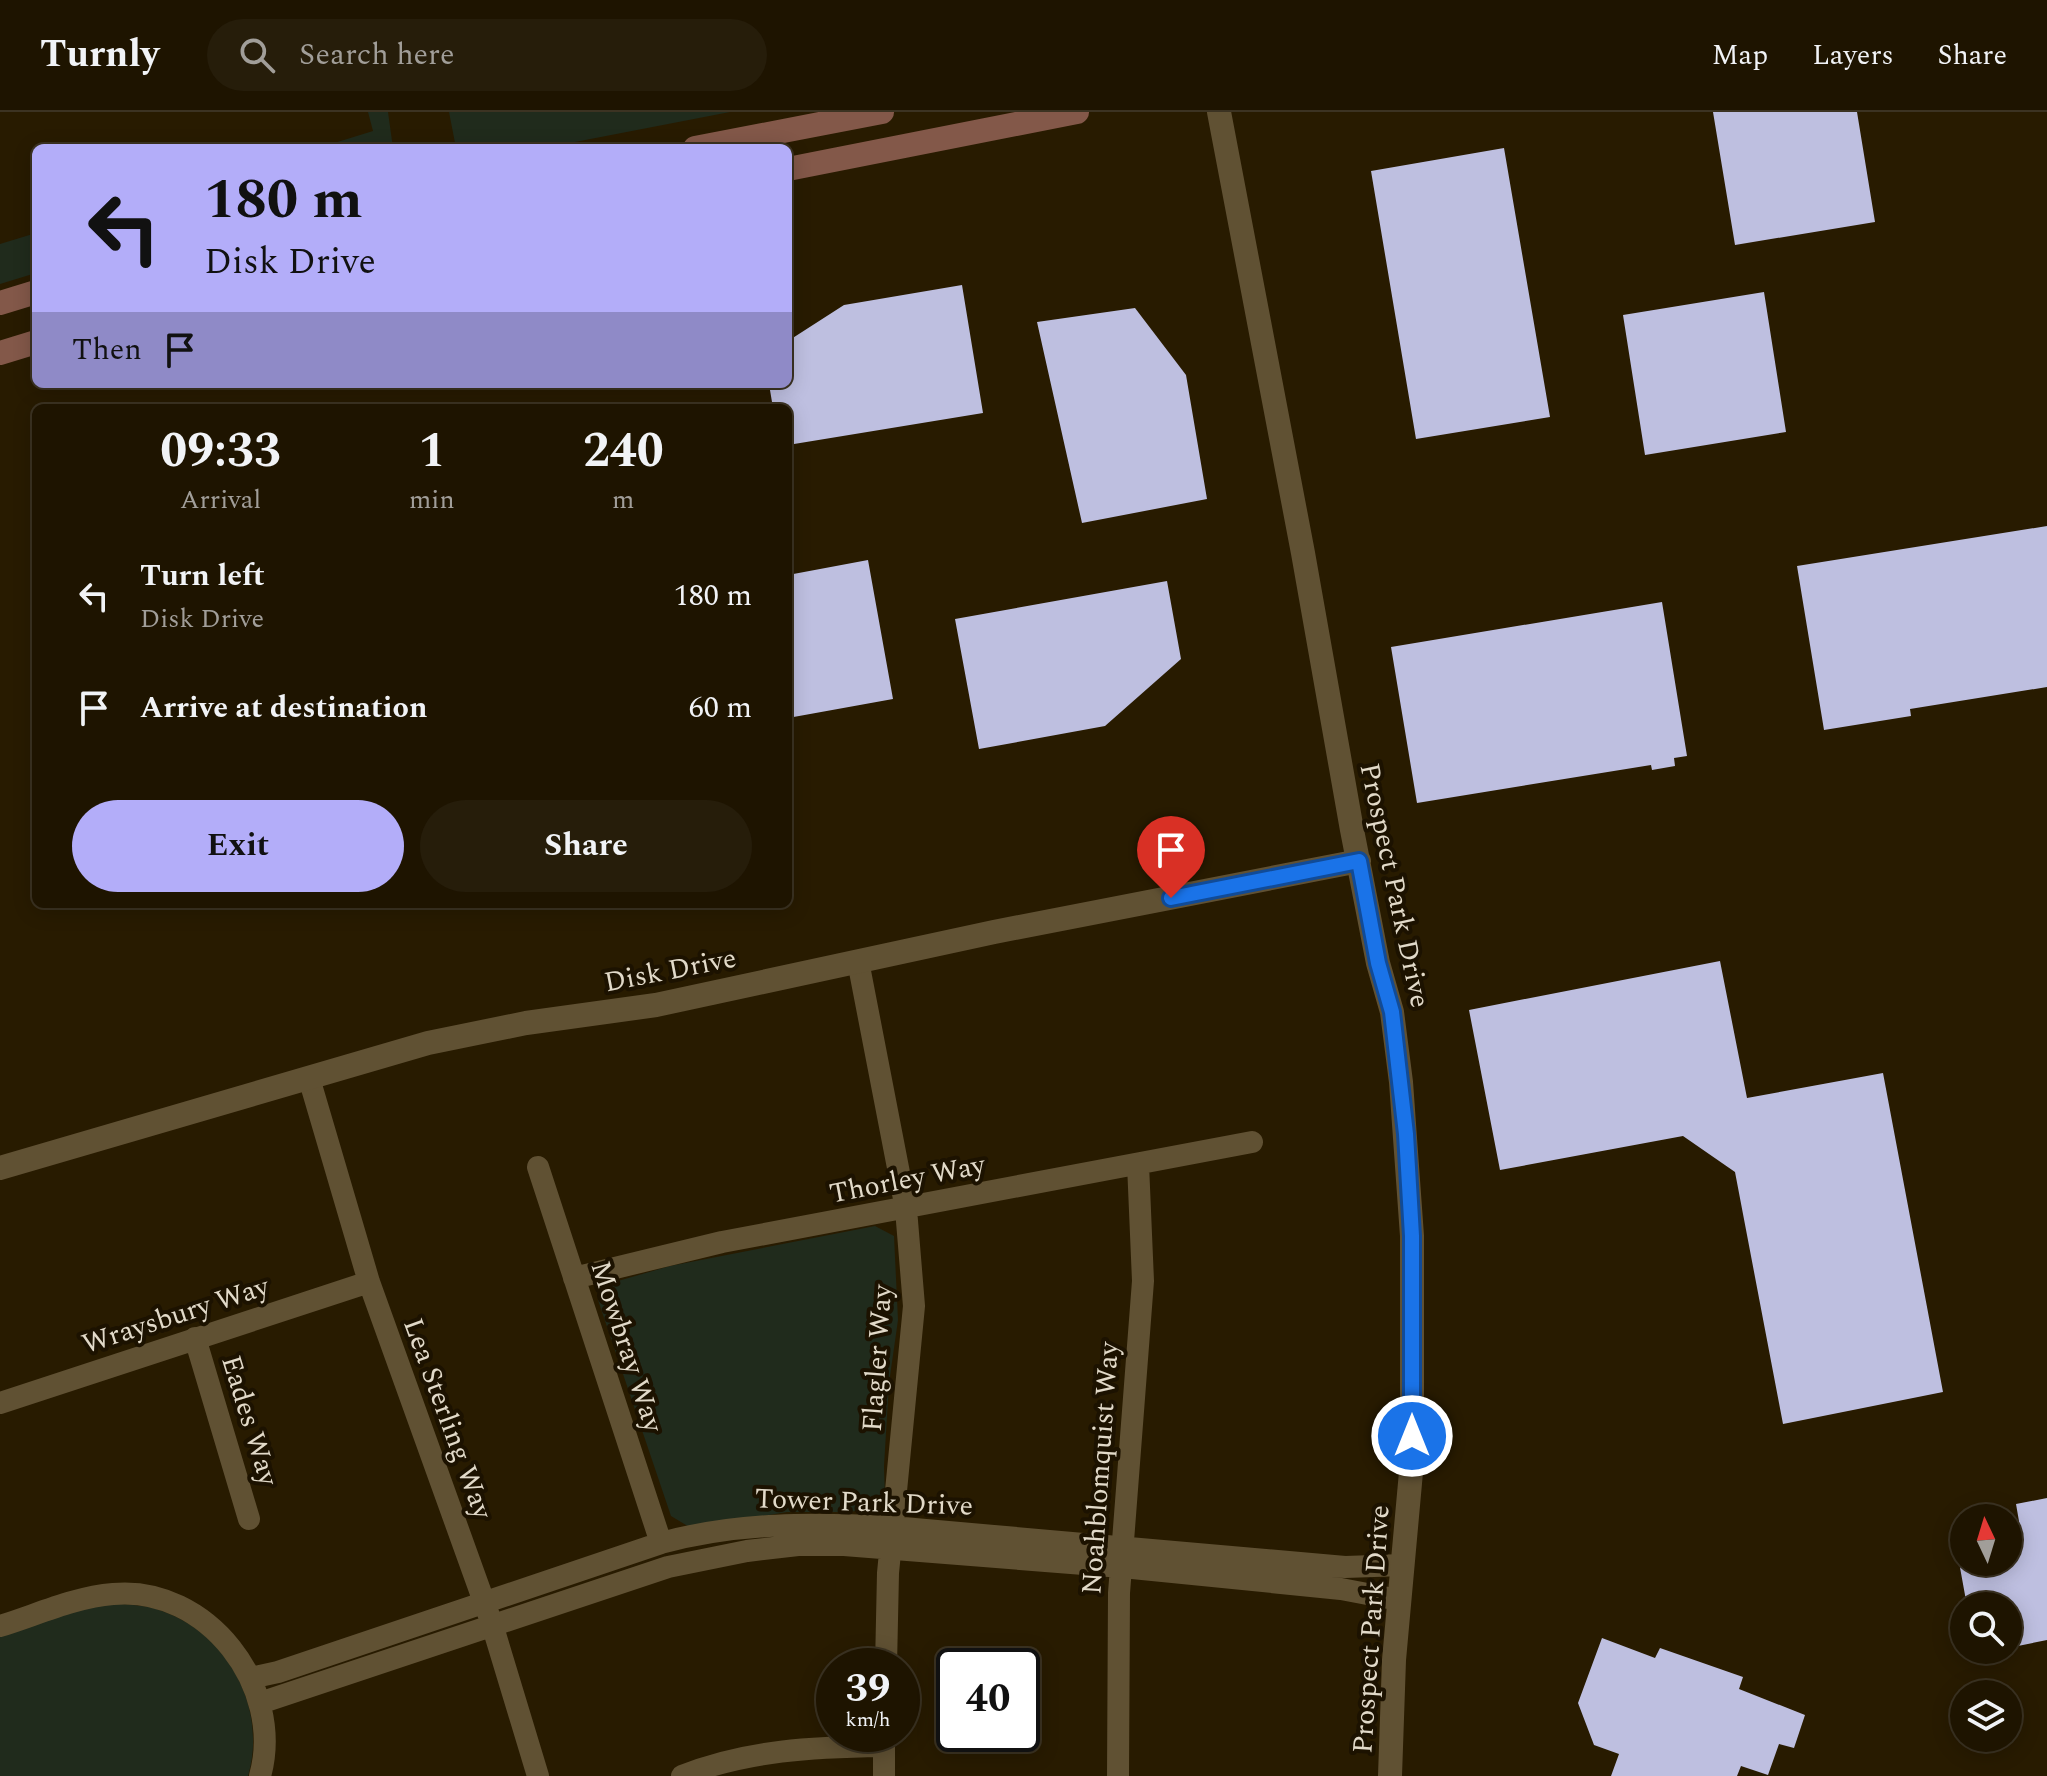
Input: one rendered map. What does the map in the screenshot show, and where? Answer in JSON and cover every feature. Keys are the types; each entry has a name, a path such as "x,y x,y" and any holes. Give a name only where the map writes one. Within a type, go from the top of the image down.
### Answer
{"main road":[{"path":"716,144 882,112"},
{"path":"792,168 1077,112"},
{"path":"0,303 32,293"},
{"path":"0,353 32,343"}],"street":[{"name":"Prospect Park Drive","path":"1219,112 1378,963 1392,1012 1408,1163 1412,1236 1412,1461 1394,1660 1390,1776"},
{"name":"Disk Drive","path":"0,1168 428,1043 526,1023 656,1005 994,932 1359,861"},
{"name":"Flagler Way","path":"858,961 906,1209 914,1306 891,1538 887,1648"},
{"name":"Lea Sterling Way","path":"309,1078 369,1282 488,1614 538,1776"},
{"name":"Thorley Way","path":"574,1278 722,1242 1252,1142"},
{"name":"Noahblomquist Way","path":"1118,1776 1119,1593 1143,1281 1138,1164"},
{"name":"Mowbray Way","path":"538,1167 661,1543"},
{"name":"Wraysbury Way","path":"0,1403 369,1282"},
{"name":"Eades Way","path":"195,1338 249,1519"},
{"name":"Tower Park Drive","path":"260,1703 661,1543 725,1529 763,1525 1123,1557 1345,1567 1403,1565"},
{"name":"Tower Park Drive","path":"251,1678 703,1558 798,1545 891,1538"},
{"name":"Tower Park Drive","path":"1123,1557 1399,1600"},
{"path":"1,1621 114,1593 147,1596 181,1606 211,1626 232,1647 251,1678 260,1703 265,1737 260,1776"},
{"path":"682,1776 710,1771 747,1757 816,1748"},
{"path":"884,1752 884,1776"}],"green space":[{"path":"368,112 388,112 392,144 331,144 373,131"},
{"path":"449,112 730,112 565,144 455,144"},
{"path":"32,234 32,274 0,284 0,244"},
{"path":"875,1226 894,1236 898,1320 889,1383 885,1498 871,1509 787,1512 691,1528 671,1516 598,1300 611,1283 670,1266"},
{"path":"107,1603 162,1611 206,1637 223,1655 247,1700 253,1750 248,1776 0,1776 0,1636"}],"building":[{"path":"1713,112 1857,112 1875,222 1735,245"},
{"path":"1504,148 1550,417 1416,439 1371,171"},
{"path":"962,285 983,413 792,444 792,404 772,404 770,388 792,388 792,338 844,305"},
{"path":"1764,292 1786,432 1645,455 1623,315"},
{"path":"1135,308 1186,375 1207,499 1082,523 1037,322"},
{"path":"2047,526 2047,687 1910,709 1911,716 1824,730 1797,566"},
{"path":"868,560 893,699 792,717 792,574"},
{"path":"1167,581 1181,659 1105,726 979,749 955,619"},
{"path":"1662,602 1687,756 1674,758 1675,766 1652,770 1651,765 1417,803 1391,647"},
{"path":"1720,961 1747,1098 1883,1073 1943,1392 1783,1424 1735,1172 1683,1136 1500,1170 1469,1010"},
{"path":"2047,1498 2047,1640 2022,1645 2022,1592 1964,1592 1962,1576 2022,1576 2022,1504 2016,1504"},
{"path":"1602,1638 1655,1658 1660,1648 1743,1677 1739,1689 1805,1715 1794,1748 1779,1744 1768,1775 1741,1766 1737,1776 1611,1776 1619,1754 1594,1745 1578,1703"}],"route":[{"path":"1171,898 1359,861 1378,963 1392,1012 1406,1134 1412,1236 1412,1436"}]}
